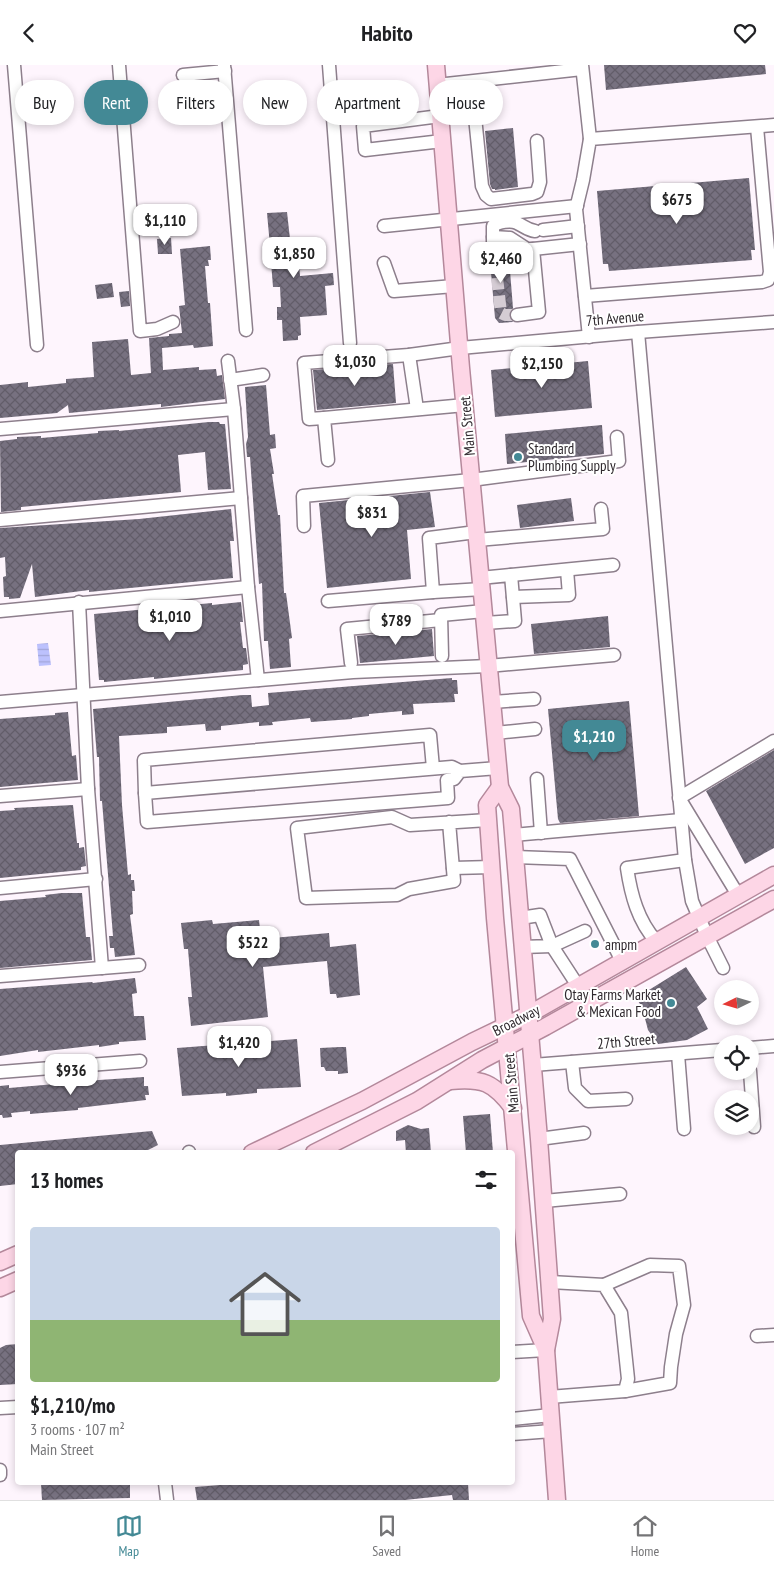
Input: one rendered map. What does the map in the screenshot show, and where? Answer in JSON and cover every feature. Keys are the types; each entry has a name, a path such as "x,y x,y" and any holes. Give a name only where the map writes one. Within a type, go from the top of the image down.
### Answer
{"main road":[{"name":"Main Street","path":"436,65 438,80"},
{"name":"Main Street","path":"441,125 494,733 500,787 511,809 533,1065 550,1282 552,1319 546,1350 558,1500"},
{"name":"Main Street","path":"500,787 487,805 488,820 531,1316 546,1350"},
{"name":"Broadway","path":"258,1150 362,1101 528,1015 774,875"},
{"name":"Broadway","path":"322,1150 417,1101 508,1046 774,899"},
{"path":"448,1081 470,1079 487,1084 503,1095 513,1108"},
{"path":"0,1262 15,1255"},
{"path":"0,1288 15,1281"}],"street":[{"path":"14,65 38,345"},
{"path":"119,65 140,331 157,329 173,322"},
{"path":"329,65 350,343"},
{"path":"478,80 582,67 590,139 577,206 588,337"},
{"path":"183,75 225,68 246,330"},
{"path":"429,117 363,126 365,150 442,141"},
{"path":"476,125 482,187 490,199 537,192 540,182 537,141"},
{"path":"590,139 774,125"},
{"path":"585,296 762,282 768,279 770,272 757,127"},
{"path":"384,226 577,206"},
{"path":"578,226 528,230 515,222 496,223 493,226 493,240 510,238 527,249 580,244"},
{"path":"517,315 539,312 532,249"},
{"path":"384,263 394,291 454,286"},
{"name":"7th Avenue","path":"324,418 309,419 304,363 409,355 460,348 638,332 774,322"},
{"path":"638,332 685,860 692,901 723,968"},
{"path":"409,355 416,409"},
{"path":"228,361 258,680"},
{"path":"230,380 263,375"},
{"path":"328,460 324,418 465,405"},
{"path":"0,429 234,409"},
{"path":"304,526 303,497 472,480 619,461 617,437"},
{"path":"0,521 241,498"},
{"path":"433,592 429,539 603,529 600,509"},
{"path":"328,601 433,592 511,575 613,565"},
{"path":"513,597 568,595 566,570"},
{"path":"442,656 441,615 516,621 511,575"},
{"path":"0,611 248,587"},
{"path":"79,602 88,789 102,968"},
{"path":"351,663 347,629 441,620"},
{"path":"0,702 353,672 488,666 614,655"},
{"path":"492,702 534,699"},
{"path":"494,733 535,729"},
{"path":"429,765 430,735 144,760 147,822 448,798 447,780 454,779 460,771"},
{"path":"680,798 774,741"},
{"path":"145,793 429,765 452,767 460,771 498,768"},
{"path":"537,779 541,833"},
{"path":"0,796 88,789"},
{"path":"680,798 738,895"},
{"path":"449,822 454,881 409,889 397,895 306,899 297,828 392,817 410,825 449,822 488,820"},
{"path":"513,835 681,820"},
{"path":"515,857 570,859 622,961"},
{"path":"656,941 647,930 632,895 627,868 685,860"},
{"path":"453,868 492,867"},
{"path":"0,887 96,879"},
{"path":"520,919 540,915 552,946 578,986"},
{"path":"522,947 552,946 585,931"},
{"path":"0,976 139,965"},
{"path":"759,1047 774,1046"},
{"name":"27th Street","path":"533,1065 714,1051"},
{"path":"678,1054 684,1129"},
{"path":"0,1072 140,1061"},
{"path":"572,1062 575,1088 588,1101 626,1099"},
{"path":"539,1139 584,1133"},
{"path":"544,1201 620,1193"},
{"path":"549,1397 625,1391 670,1383 676,1334 684,1305 679,1266 650,1265 604,1285 550,1282"},
{"path":"604,1285 621,1313 628,1379 625,1391"},
{"path":"757,1336 774,1335"},
{"path":"515,1353 546,1350"},
{"path":"0,1408 15,1407"},
{"path":"515,1419 551,1423"},
{"path":"515,1433 551,1423"},
{"path":"0,1470 0,1475"},
{"path":"165,1485 167,1500"}],"water":[{"path":"48,643 51,665 39,666 37,644"}],"building":[{"path":"604,65 765,65 766,74 606,90"},
{"path":"513,128 518,187 495,190 492,189 490,184 485,131"},
{"path":"749,178 755,250 751,250 752,260 609,271 608,264 603,264 597,191"},
{"path":"287,212 290,239 303,238 304,251 298,251 300,276 333,273 334,285 325,286 327,315 300,317 301,335 298,336 298,340 283,341 282,320 277,320 277,307 281,307 280,287 273,287 271,262 268,262 267,246 270,246 267,213"},
{"path":"171,238 172,254 158,254 157,239"},
{"path":"210,246 211,260 208,260 209,266 205,266 213,346 194,348 193,345 162,348 163,370 199,367 199,370 216,369 217,376 222,375 225,399 161,407 161,404 69,413 68,405 57,413 0,418 0,385 28,382 28,387 66,383 66,379 94,377 92,342 128,339 131,375 151,373 149,338 182,333 179,306 185,305 180,249"},
{"path":"500,246 508,246 513,308 509,316 513,322 499,323 495,318 489,249 497,249"},
{"path":"112,283 114,297 97,299 95,285"},
{"path":"129,291 130,306 121,307 119,292"},
{"path":"588,361 592,408 495,417 491,370"},
{"path":"393,364 396,403 317,410 313,370"},
{"path":"266,385 270,435 275,434 276,448 270,449 274,474 272,474 278,515 280,515 284,593 286,593 292,638 289,639 291,667 270,669 268,641 264,641 262,583 259,584 250,457 247,457 246,444 248,437 245,387"},
{"path":"209,422 225,424 231,489 208,490 205,452 178,455 181,492 21,507 21,510 1,512 0,441 17,439 17,437 41,436 41,438 98,433 98,431 119,431"},
{"path":"602,425 604,454 507,464 505,434"},
{"path":"430,492 435,527 407,530 411,579 327,588 319,503"},
{"path":"571,498 574,521 520,528 517,505"},
{"path":"231,509 234,541 230,541 233,578 89,592 89,590 35,597 32,564 20,598 9,599 9,597 4,597 5,557 0,558 0,528 139,519"},
{"path":"241,602 243,622 240,622 243,648 246,648 248,664 243,665 243,670 154,679 154,677 104,682 104,680 99,680 94,614"},
{"path":"608,616 610,647 534,654 531,624"},
{"path":"432,629 434,656 360,663 357,636"},
{"path":"452,678 452,680 457,680 458,694 454,694 455,702 413,704 414,714 402,715 402,711 369,714 369,716 352,719 311,722 310,718 272,722 273,725 259,726 259,722 221,726 221,730 206,731 205,724 167,727 167,733 119,736 128,875 131,874 131,880 134,880 135,891 132,891 133,914 130,915 135,955 115,957 114,948 110,948 109,936 113,936 102,801 100,801 99,757 97,757 93,709 243,695 251,695 252,707 269,705 268,693"},
{"path":"629,701 639,816 560,823 558,819 548,709"},
{"path":"68,712 72,756 76,755 78,780 0,787 0,719 55,715 55,713"},
{"path":"774,750 774,848 745,864 706,791"},
{"path":"73,805 77,843 79,843 79,848 84,847 86,866 81,867 81,870 0,878 0,811 15,810 14,808"},
{"path":"82,893 86,937 90,937 92,960 0,968 0,901 46,897 45,895"},
{"path":"212,920 213,924 259,920 261,939 329,933 330,947 356,944 360,995 337,998 336,994 330,994 327,961 263,967 268,1017 191,1026 188,997 192,997 188,949 184,949 181,923"},
{"name":"Otay Farms Market & Mexican Food","path":"686,967 707,999 697,1007 708,1029 687,1040 658,1044 648,1030 642,1007 636,998"},
{"path":"135,978 137,993 132,994 134,1016 144,1016 146,1040 119,1042 119,1044 99,1047 99,1045 38,1052 38,1050 0,1056 0,989 93,983"},
{"path":"297,1039 301,1087 257,1089 257,1093 226,1096 226,1093 182,1096 177,1048"},
{"path":"346,1047 348,1073 338,1074 338,1071 326,1071 324,1067 321,1067 320,1048"},
{"path":"144,1077 144,1086 148,1086 149,1095 145,1095 146,1100 78,1108 78,1110 30,1114 30,1111 11,1113 12,1117 3,1118 0,1115 0,1086 9,1085 9,1088"},
{"path":"490,1114 493,1150 466,1150 463,1116"},
{"path":"408,1125 421,1129 429,1128 431,1150 406,1150 405,1140 396,1141 396,1131"},
{"path":"152,1131 158,1145 148,1150 15,1150 15,1184 0,1186 0,1145"},
{"path":"15,1344 15,1384 0,1385 0,1348"},
{"path":"41,1485 130,1485 130,1498 42,1500"},
{"path":"220,1485 468,1485 469,1500 453,1500 452,1495 405,1500 197,1500 195,1487"}],"tunnel":[{"path":"493,242 501,313 517,315"}],"place":[{"name":"Standard Plumbing Supply","path":"518,457"},
{"name":"ampm","path":"595,944"},
{"name":"Otay Farms Market & Mexican Food","path":"671,1003"}]}
